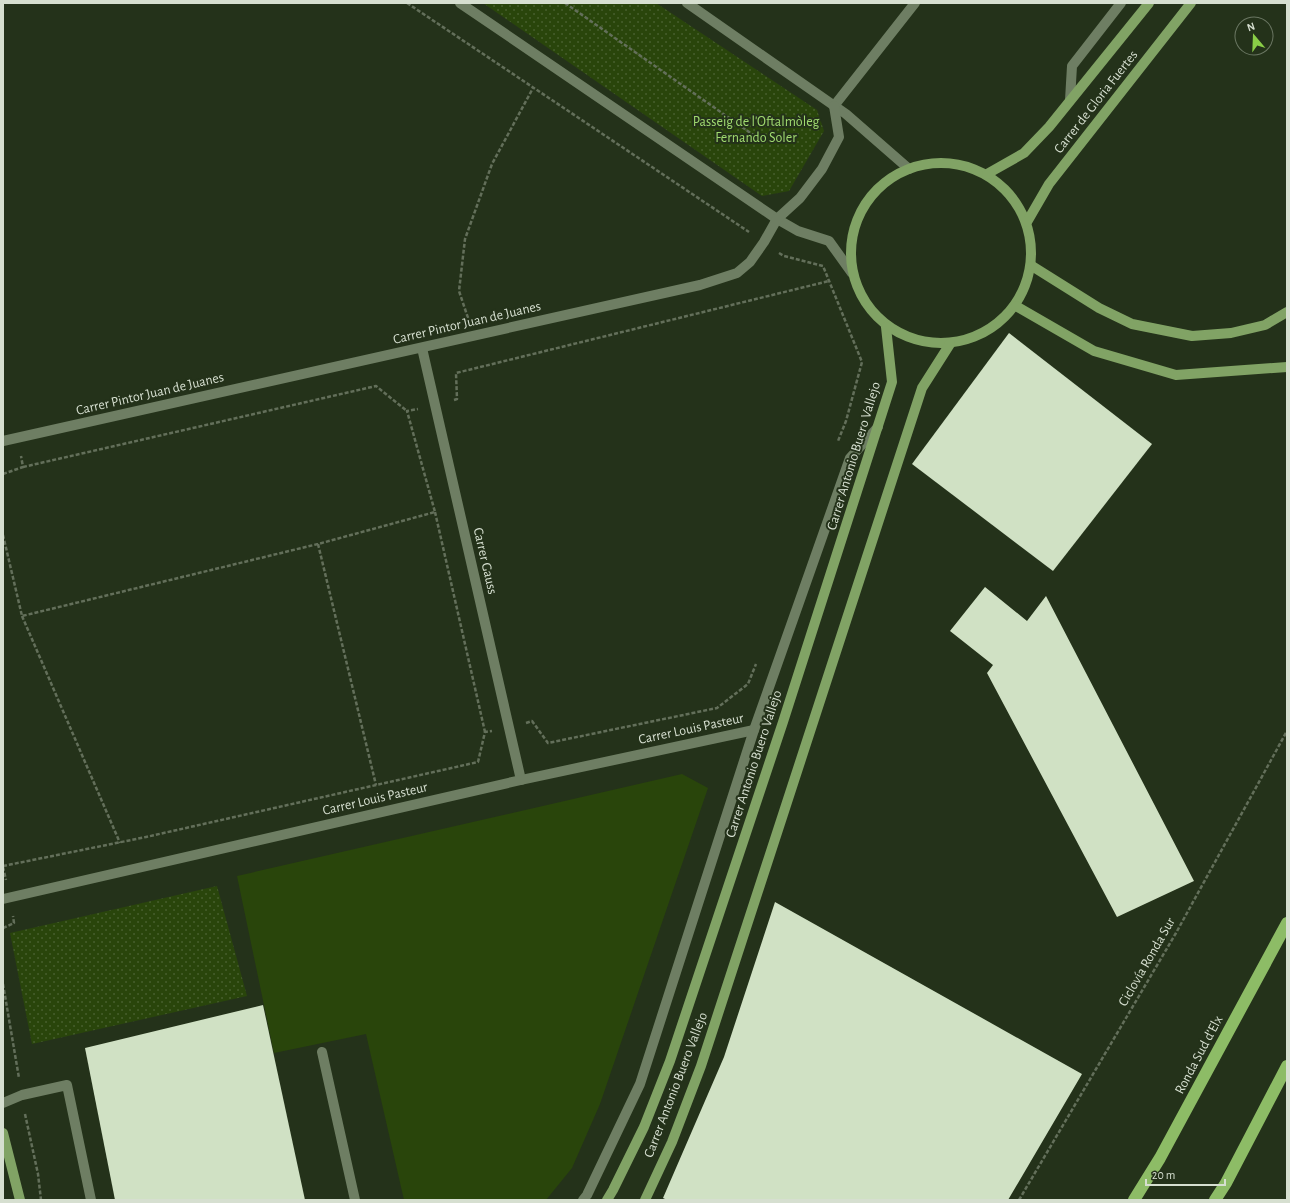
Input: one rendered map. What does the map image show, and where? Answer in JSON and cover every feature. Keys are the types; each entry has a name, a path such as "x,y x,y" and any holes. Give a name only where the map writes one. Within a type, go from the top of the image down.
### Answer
{"highway":[{"name":"Ronda Sud d'Elx","path":"1134,1200 1160,1158 1287,923"},
{"path":"1215,1200 1226,1183 1287,1066"}],"main road":[{"name":"Carrer de Gloria Fuertes","path":"987,174 1024,153 1049,127 1149,3"},
{"name":"Carrer de Gloria Fuertes","path":"1027,222 1049,184 1191,3"},
{"path":"935,163 962,165 987,174 1011,195 1027,222 1032,266 1016,306 987,333 950,344 917,341 886,327 864,303 852,273 851,241 861,210 881,185 909,168 935,163"},
{"path":"1032,266 1099,308 1132,324 1192,336 1230,333 1265,325 1287,312"},
{"path":"1016,306 1094,351 1176,375 1287,367"},
{"name":"Carrer Antonio Buero Vallejo","path":"607,1200 644,1127 670,1061 786,715 892,382 886,327"},
{"name":"Carrer Antonio Buero Vallejo","path":"645,1200 672,1142 700,1066 922,388 950,344"},
{"path":"3,1132 20,1200"}],"street":[{"path":"460,3 777,220 798,231 829,241 852,273"},
{"path":"687,3 846,114 909,168"},
{"path":"834,106 915,3"},
{"name":"Carrer de Gloria Fuertes","path":"1070,100 1072,66 1121,3"},
{"name":"Carrer Pintor Juan de Juanes","path":"3,441 700,285 736,273 750,262 777,220 800,198 822,169 839,137 834,106"},
{"name":"Carrer Gauss","path":"422,348 521,780"},
{"path":"583,1200 587,1195 640,1084 754,730 850,458 878,427"},
{"name":"Carrer Louis Pasteur","path":"3,899 521,780 754,730"},
{"path":"322,1052 355,1200"},
{"path":"3,1103 22,1095 67,1085 91,1200"}],"path":[{"path":"407,3 784,256 823,266 862,362 846,422 838,443"},
{"path":"565,3 762,141"},
{"path":"474,336 459,291 465,238 492,164 533,88"},
{"path":"407,411 436,406 457,399 456,373 829,281"},
{"path":"3,474 23,467 376,386 407,411 435,512 485,732 478,762 120,843 3,866"},
{"path":"17,438 23,467"},
{"path":"22,616 318,544 435,512"},
{"path":"3,535 22,616 120,843"},
{"path":"318,544 376,785"},
{"path":"485,732 532,721 548,743 717,708 748,684 756,663"},
{"name":"Ciclovía Ronda Sur","path":"1019,1200 1176,933 1287,731"}],"green space":[{"name":"Passeig de l'Oftalmòleg Fernando Soler","path":"483,3 656,3 817,110 824,131 789,191 762,196"},
{"path":"682,774 708,788 600,1104 572,1168 546,1200 404,1200 366,1034 274,1053 237,876"},
{"path":"217,886 247,996 32,1044 10,933"}],"building":[{"path":"1009,333 1152,444 1053,571 912,464"},
{"path":"985,587 1027,621 1046,596 1194,881 1117,917 987,673 993,665 950,631"},
{"path":"775,902 1082,1074 1008,1200 667,1200 663,1198 724,1057"},
{"path":"263,1005 305,1200 115,1200 85,1048"}]}
